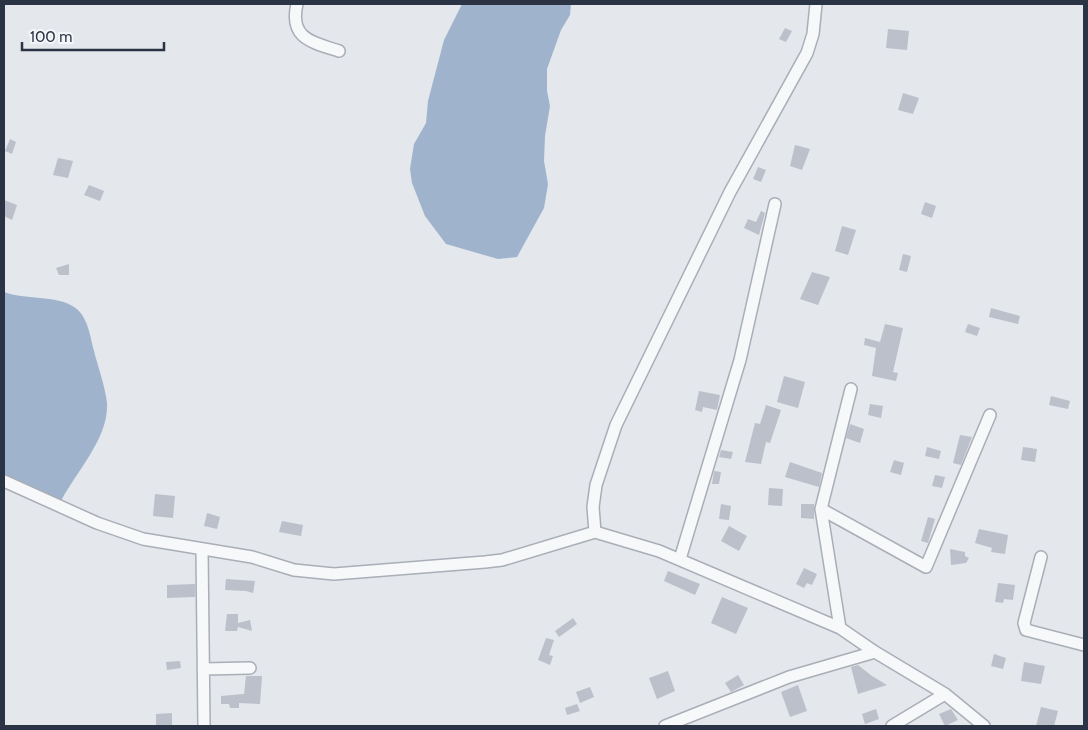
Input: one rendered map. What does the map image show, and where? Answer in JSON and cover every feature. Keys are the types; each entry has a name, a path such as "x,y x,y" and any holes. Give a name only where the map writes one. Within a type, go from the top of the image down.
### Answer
{"street":[{"path":"297,4 296,26 302,35 318,44 339,51"},
{"path":"595,532 594,507 596,485 616,425 730,192 807,52 813,34 816,4"},
{"path":"680,559 740,360 775,204"},
{"path":"840,628 821,509 851,389"},
{"path":"821,509 926,567 990,415"},
{"path":"4,481 64,509 143,539 252,557 294,570 334,574 485,562 595,532 680,559 840,628 875,652 945,694 984,726"},
{"path":"202,550 204,726"},
{"path":"1041,557 1024,623 1026,630 1084,645"},
{"path":"665,726 789,677 875,652"},
{"path":"204,669 250,668"},
{"path":"892,726 945,694"}],"water":[{"path":"462,4 571,4 570,15 561,30 547,69 547,91 550,106 545,136 544,161 548,184 544,208 517,257 498,259 446,244 425,216 412,183 410,169 414,144 426,123 428,101 444,40"},
{"path":"4,292 67,303 79,311 90,333 106,397 106,416 97,442 61,501 4,475"}],"building":[{"path":"785,28 792,31 786,42 779,39"},
{"path":"888,29 909,31 907,50 886,48"},
{"path":"903,93 919,98 913,114 898,110"},
{"path":"10,139 16,142 12,154 5,151"},
{"path":"795,145 810,149 802,170 790,166"},
{"path":"58,158 73,161 68,178 53,175"},
{"path":"758,167 766,170 761,182 753,179"},
{"path":"89,185 104,191 100,201 84,195"},
{"path":"4,200 17,205 12,220 4,216"},
{"path":"925,202 936,206 932,218 921,214"},
{"path":"761,211 765,213 759,235 744,228 748,219 756,222"},
{"path":"842,226 856,230 848,255 835,251"},
{"path":"903,254 911,256 907,272 899,270"},
{"path":"69,264 69,275 59,275 56,268"},
{"path":"812,272 830,277 818,305 800,299"},
{"path":"991,308 1020,316 1018,324 989,317"},
{"path":"885,324 903,328 893,372 898,373 896,381 872,376 876,348 864,345 865,338 880,342"},
{"path":"968,324 980,328 977,336 965,332"},
{"path":"784,376 805,382 798,408 777,402"},
{"path":"699,391 720,395 717,410 703,407 702,412 695,410"},
{"path":"1051,396 1070,401 1068,409 1049,405"},
{"path":"870,404 883,406 881,418 868,415"},
{"path":"766,405 781,410 770,443 766,442 761,464 745,462 755,423 760,424"},
{"path":"850,424 864,429 860,443 846,438"},
{"path":"960,435 972,437 961,465 953,463"},
{"path":"927,447 941,451 939,459 925,456"},
{"path":"1023,447 1037,449 1035,462 1021,460"},
{"path":"721,450 733,452 731,459 719,457"},
{"path":"894,460 904,463 901,475 890,472"},
{"path":"790,462 822,473 819,487 785,477"},
{"path":"714,471 721,472 719,484 712,484"},
{"path":"935,475 945,477 942,488 932,486"},
{"path":"769,488 783,489 782,506 768,505"},
{"path":"155,494 175,496 173,518 153,516"},
{"path":"721,504 731,506 729,520 719,519"},
{"path":"801,504 814,504 814,519 801,518"},
{"path":"207,513 220,517 217,529 204,526"},
{"path":"928,517 935,519 928,543 921,541"},
{"path":"282,521 303,525 301,536 279,532"},
{"path":"729,526 747,536 739,551 721,541"},
{"path":"979,529 1008,535 1005,554 991,552 992,548 975,543"},
{"path":"950,549 965,552 965,556 969,558 966,563 951,565"},
{"path":"804,568 817,574 812,585 807,583 804,588 796,584"},
{"path":"668,571 700,584 695,595 664,581"},
{"path":"226,579 255,581 253,593 225,590"},
{"path":"998,583 1015,585 1013,600 1004,599 1003,603 995,602"},
{"path":"195,584 195,597 167,598 167,585"},
{"path":"722,597 748,608 736,634 711,623"},
{"path":"227,614 238,614 238,623 250,620 252,631 238,627 237,631 225,631"},
{"path":"573,618 577,624 559,637 555,631"},
{"path":"546,638 554,640 549,655 553,656 550,665 538,660"},
{"path":"994,654 1006,658 1003,669 991,666"},
{"path":"180,661 181,668 167,670 166,662"},
{"path":"1024,662 1045,666 1041,684 1021,681"},
{"path":"858,665 887,685 858,694 851,667"},
{"path":"668,671 675,691 657,699 649,678"},
{"path":"738,675 744,685 731,692 725,683"},
{"path":"246,676 262,676 260,704 239,703 239,708 230,708 229,704 221,704 221,696 244,694"},
{"path":"798,685 807,711 790,717 781,692"},
{"path":"590,687 594,697 580,703 576,692"},
{"path":"577,704 580,711 567,715 565,708"},
{"path":"1041,707 1058,711 1054,726 1036,726"},
{"path":"876,709 879,719 865,724 862,714"},
{"path":"951,709 958,720 945,726 939,714"},
{"path":"172,713 172,726 156,726 156,714"}]}
